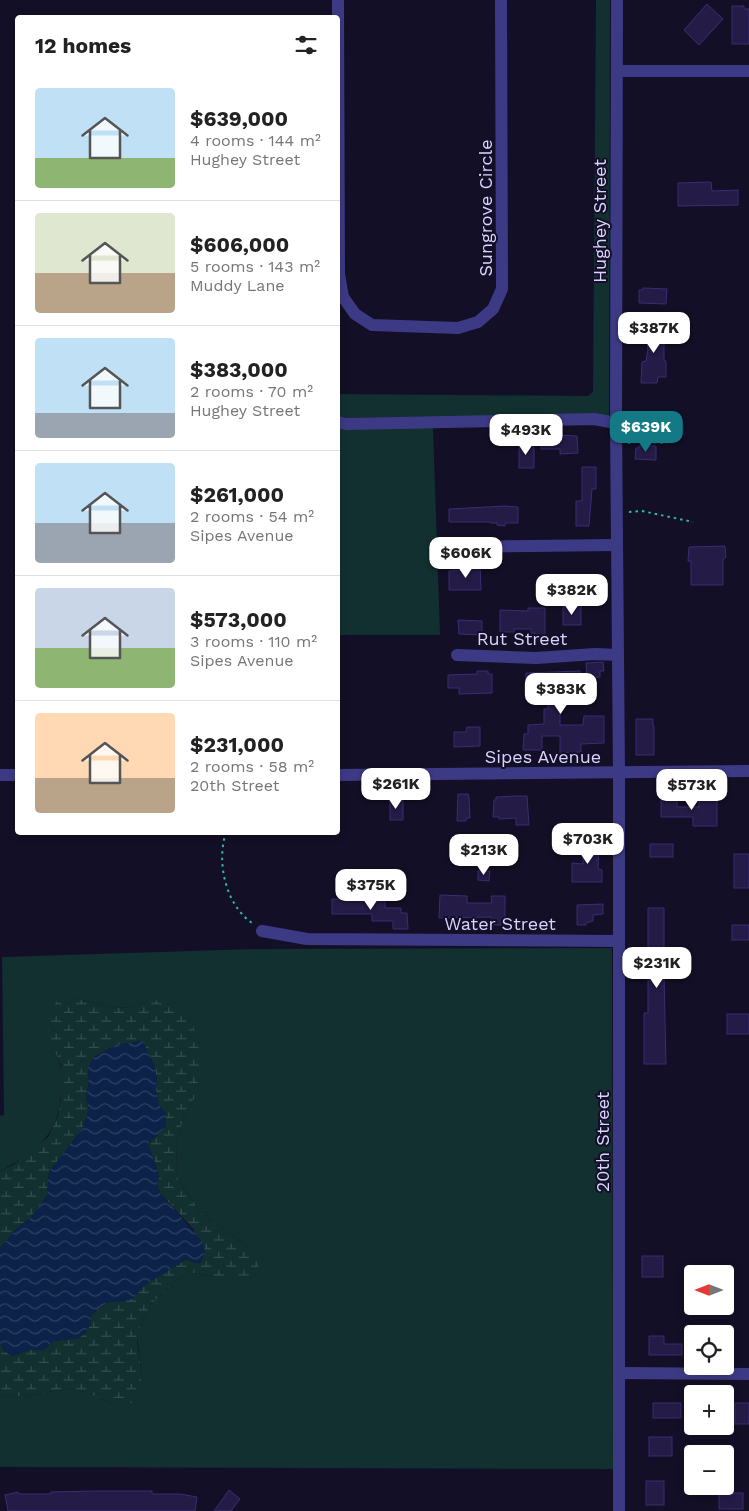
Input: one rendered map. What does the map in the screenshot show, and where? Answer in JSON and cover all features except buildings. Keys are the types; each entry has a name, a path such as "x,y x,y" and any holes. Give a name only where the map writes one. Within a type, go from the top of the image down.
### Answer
{"street":[{"name":"Sungrove Circle","path":"338,0 338,15"},
{"name":"Sungrove Circle","path":"340,280 343,297 355,314 372,325 458,328 478,322 493,309 502,289 502,0"},
{"name":"Hughey Street","path":"617,0 616,446 619,773"},
{"path":"617,71 749,71"},
{"path":"340,422 346,424 594,420 616,423"},
{"path":"457,547 617,545"},
{"name":"Rut Street","path":"457,655 536,658 595,654 618,655"},
{"name":"Sipes Avenue","path":"340,774 749,771"},
{"name":"20th Street","path":"619,773 619,1511"},
{"path":"0,775 15,775"},
{"name":"Water Street","path":"262,930 306,939 619,941"},
{"path":"620,1373 749,1374"}],"path":[{"path":"616,446 636,442 667,443"},
{"path":"617,513 642,511 693,522"},
{"path":"225,835 222,858 225,880 233,902 245,918 262,930"}],"green space":[{"path":"596,0 610,0 609,416 347,418 340,416 340,394 588,396 593,392"},
{"path":"340,428 433,428 440,635 340,635"},
{"path":"612,948 613,1469 0,1467 0,1394 26,1396 75,1390 91,1394 119,1407 142,1374 137,1337 140,1326 151,1304 178,1278 192,1273 216,1277 252,1250 200,1212 177,1177 176,1144 184,1116 194,1099 145,1002 129,1008 110,1007 72,997 49,1039 58,1057 61,1069 60,1103 57,1116 52,1128 36,1147 26,1156 0,1171 0,1116 4,1115 2,957 254,949"},
{"path":"72,997 110,1007 129,1008 145,1002 159,1000 176,1007 191,1017 202,1062 194,1099 184,1116 176,1144 177,1177 200,1212 252,1250 259,1262 258,1273 251,1277 227,1279 193,1273 178,1278 151,1304 140,1326 137,1342 142,1374 137,1396 132,1403 119,1407 91,1394 75,1390 26,1396 0,1394 0,1342 3,1350 12,1356 29,1350 44,1350 53,1341 79,1338 90,1325 91,1315 108,1302 134,1298 144,1285 187,1259 195,1263 194,1230 161,1194 157,1185 159,1178 148,1144 166,1126 156,1090 157,1079 154,1065 142,1041 116,1045 94,1057 88,1067 89,1081 86,1098 89,1110 82,1129 49,1172 47,1195 39,1207 0,1248 0,1171 13,1165 48,1137 58,1116 61,1099 61,1065 49,1039 47,1015 57,1001"}],"water":[{"path":"143,1041 154,1065 159,1105 166,1113 166,1126 148,1144 159,1178 157,1185 161,1194 202,1241 205,1250 204,1255 200,1263 187,1259 144,1285 134,1298 108,1302 91,1315 90,1325 79,1338 53,1341 44,1350 29,1350 12,1356 3,1350 0,1342 0,1248 39,1207 47,1195 49,1172 82,1129 89,1110 86,1098 89,1081 88,1067 94,1057 116,1045"}]}
